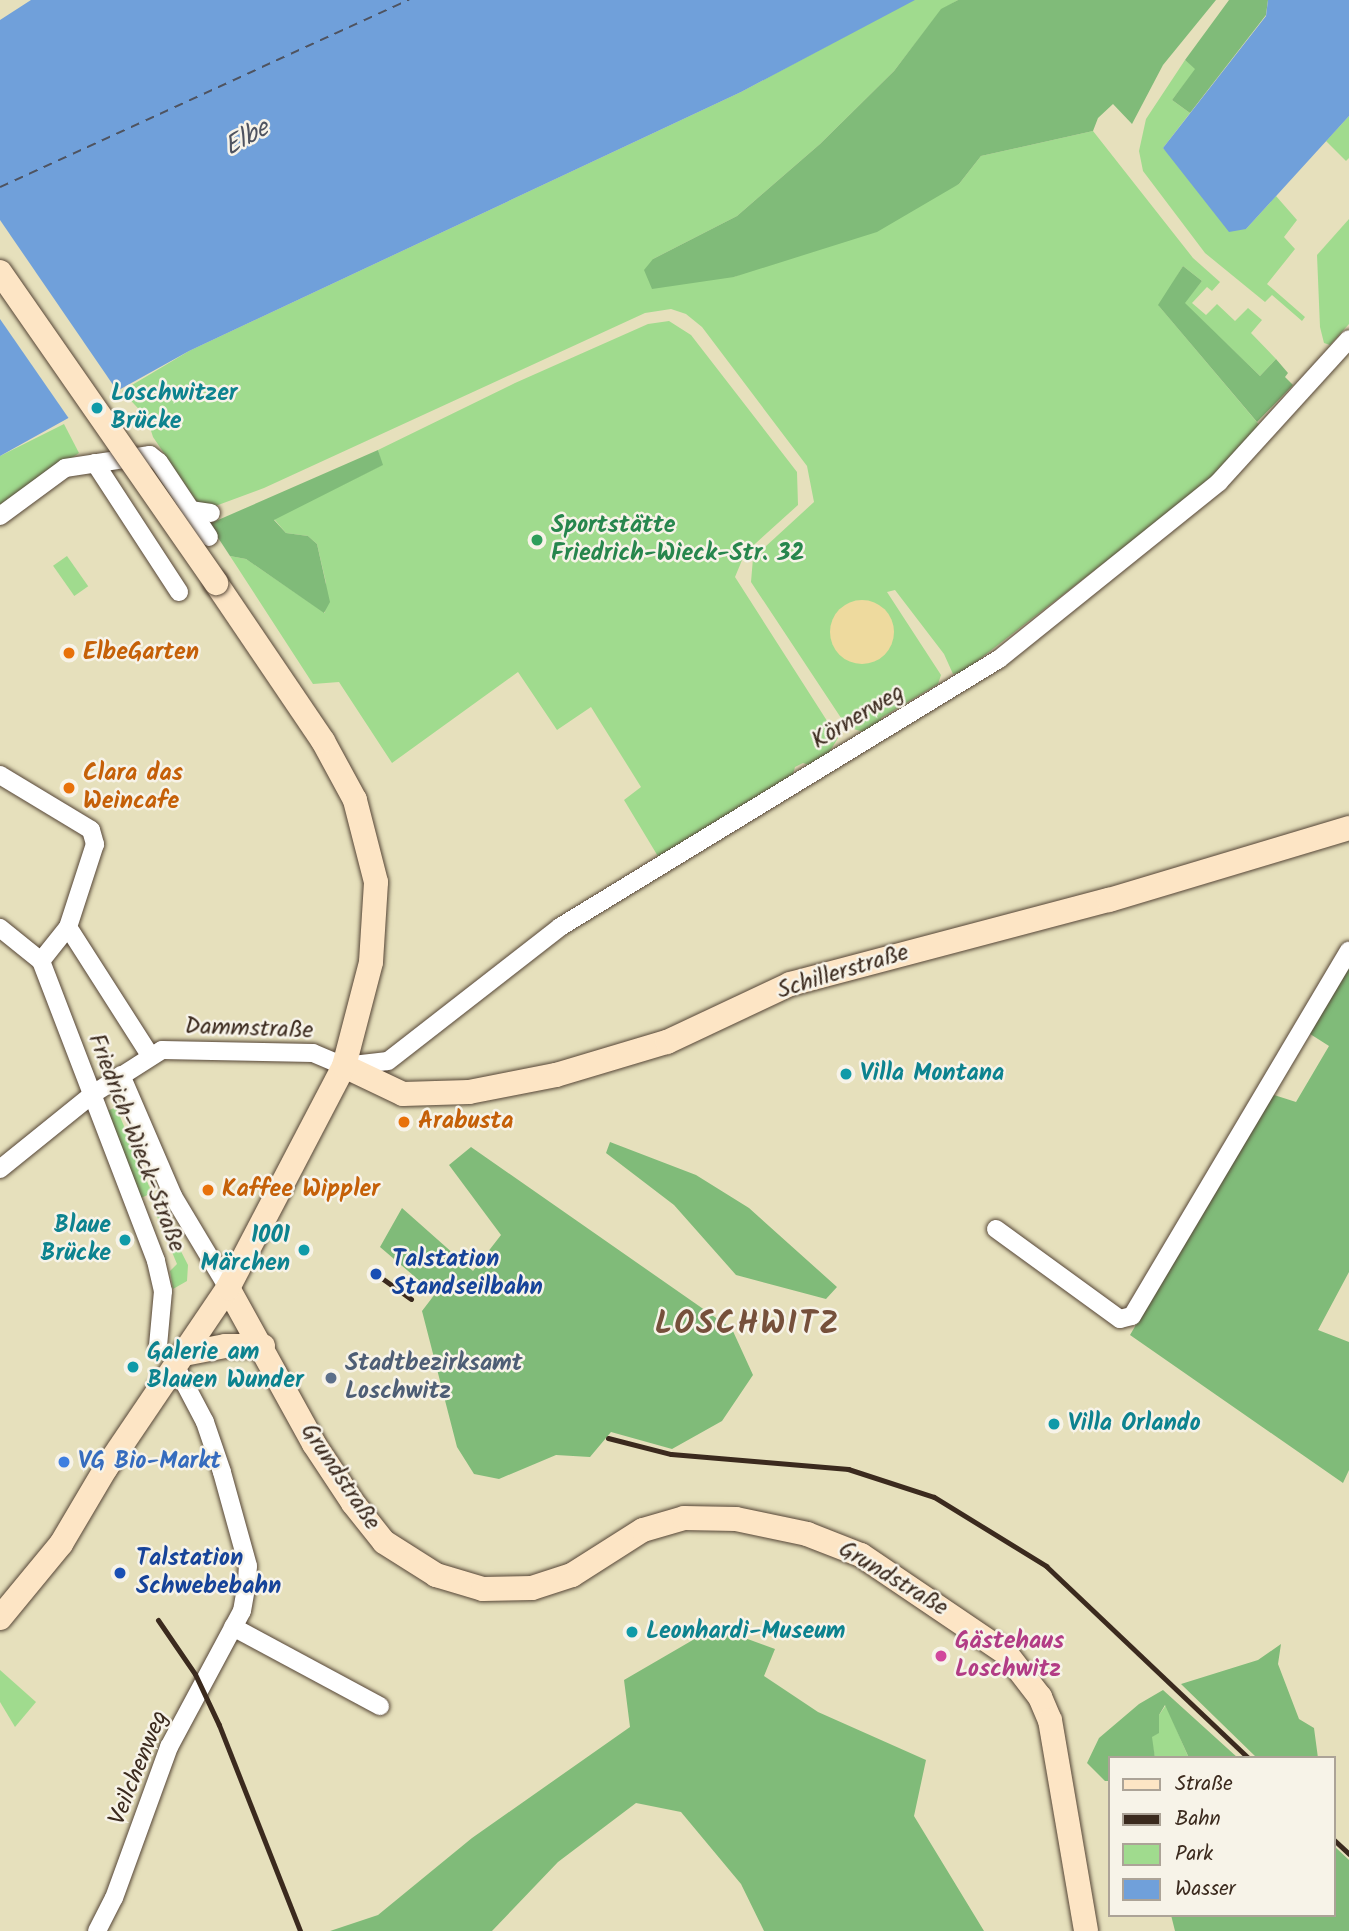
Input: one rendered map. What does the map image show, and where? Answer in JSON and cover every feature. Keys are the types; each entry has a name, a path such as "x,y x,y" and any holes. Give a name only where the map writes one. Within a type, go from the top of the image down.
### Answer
{"main road":[{"path":"0,272 216,583 339,767 368,841 376,882 375,941 344,1066 228,1288 61,1544 0,1618"},
{"name":"Schillerstraße","path":"344,1066 403,1094 469,1092 556,1075 667,1042 790,984 1097,904 1349,828"},
{"name":"Grundstraße","path":"228,1288 263,1346 314,1444 353,1503 384,1542 436,1574 483,1589 540,1587 572,1575 643,1530 684,1518 736,1519 807,1534 861,1555 986,1639 1022,1670 1049,1720 1086,1931"},
{"path":"180,1359 225,1346 263,1346"}],"street":[{"name":"Körnerweg","path":"344,1066 388,1060 560,927 999,659 1219,482 1349,339"},
{"path":"0,516 65,468 150,455 209,537"},
{"path":"95,463 179,593"},
{"path":"190,510 212,513"},
{"path":"0,775 94,836 95,854 68,927 41,961"},
{"name":"Friedrich-Wieck-Straße","path":"68,927 150,1055"},
{"name":"Friedrich-Wieck-Straße","path":"0,928 41,961 93,1094 156,1261 163,1291 158,1346"},
{"path":"996,1229 1120,1319 1132,1316 1349,951"},
{"name":"Dammstraße","path":"150,1055 162,1050 313,1053 344,1066"},
{"path":"0,1169 93,1094 150,1055"},
{"name":"Friedrich-Wieck-Straße","path":"121,1075 173,1196 228,1288"},
{"name":"Veilchenweg","path":"97,1931 114,1898 169,1747 242,1611 247,1583 248,1566 239,1531 205,1422 180,1359"},
{"path":"233,1627 380,1706"}],"green space":[{"path":"913,0 958,0 941,10 894,71 820,144 737,216 653,259 734,277 959,184 981,156 1093,131 1193,258 1220,282 1212,291 1207,287 1192,303 1206,315 1217,304 1235,321 1248,308 1262,320 1251,333 1276,359 1260,376 1184,303 1202,281 1183,266 1159,306 1261,427 1211,480 963,672 953,674 944,654 895,590 887,592 941,675 938,684 881,718 881,727 867,733 847,727 751,582 753,558 814,502 807,466 702,327 686,314 671,309 645,313 264,488 210,508 201,508 153,437 147,418 122,391 189,351 741,92"},
{"path":"958,0 1216,0 1163,65 1132,124 1113,104 1098,118 1093,131 981,156 959,184 877,232 734,277 652,289 644,270 653,259 737,216 820,144 894,71 941,9"},
{"path":"1229,0 1268,0 1266,15 1190,113 1172,100 1195,69 1185,60"},
{"path":"1185,60 1196,69 1172,100 1190,113 1163,148 1246,229 1276,196 1297,220 1284,237 1295,249 1267,284 1305,317 1302,321 1272,295 1265,302 1205,253 1143,171 1139,151 1146,119"},
{"path":"1349,116 1349,158 1346,161 1326,141"},
{"path":"1349,219 1349,324 1330,345 1324,343 1320,327 1317,255"},
{"path":"1183,266 1202,281 1185,303 1260,376 1276,359 1288,373 1285,377 1293,385 1257,422 1158,305"},
{"name":"Sportstätte Friedrich-Wieck-Str. 32","path":"669,321 691,335 797,472 798,505 745,553 735,577 838,738 827,756 812,766 803,763 795,767 792,778 659,858 624,800 641,787 591,707 557,730 518,672 392,763 339,682 313,684 230,556 246,559 325,613 326,583 317,544 308,536 286,533 274,519 382,465 378,450 515,383 648,324"},
{"path":"64,424 79,453 0,508 0,456"},
{"path":"378,450 383,465 274,520 286,533 308,536 317,544 330,602 324,613 246,559 230,556 209,524"},
{"path":"67,556 88,586 74,596 53,566"},
{"path":"1349,961 1349,1272 1318,1330 1349,1342 1349,1470 1343,1483 1130,1335 1271,1094 1296,1102 1329,1046 1307,1032"},
{"path":"116,1107 152,1193 141,1198 107,1111"},
{"path":"610,1142 696,1175 749,1208 837,1287 826,1299 736,1275 674,1205 606,1153"},
{"path":"471,1147 732,1329 753,1375 722,1421 672,1449 611,1432 590,1457 556,1455 499,1479 474,1474 457,1447 422,1311 435,1294 380,1247 402,1208 473,1271 501,1235 449,1165"},
{"path":"161,1212 188,1265 187,1281 173,1289 170,1271 177,1264 156,1214"},
{"path":"723,1630 775,1649 764,1676 818,1712 926,1760 914,1816 984,1931 764,1931 741,1884 681,1812 636,1803 558,1862 492,1931 330,1931 378,1915 472,1838 630,1727 624,1680 698,1637"},
{"path":"1281,1644 1278,1664 1299,1719 1314,1728 1318,1756 1255,1756 1181,1684 1258,1660"},
{"path":"0,1670 36,1702 15,1727 0,1702"},
{"path":"1163,1690 1236,1756 1188,1756 1165,1705 1159,1715 1159,1733 1152,1737 1155,1756 1108,1756 1108,1781 1105,1781 1087,1763 1099,1738 1139,1704"},
{"path":"1166,1705 1188,1756 1155,1756 1151,1737 1158,1733 1159,1715"},
{"path":"1335,1847 1349,1860 1349,1931 1175,1931 1172,1917 1335,1917"}],"sand":[{"path":"862,600 874,602 885,609 892,620 892,644 885,655 874,662 862,664 850,662 839,655 832,644 830,632 832,620 839,609 850,602"}],"water":[{"name":"Elbe","path":"31,0 915,0 741,92 189,351 0,456 0,20"},
{"path":"1268,0 1349,0 1349,116 1246,229 1229,232 1163,148 1266,16"}],"pier":[{"path":"0,220 120,395 72,423 0,319"}],"ferry route":[{"path":"0,187 409,0"}],"railway":[{"path":"376,1274 411,1299"},
{"path":"608,1438 671,1454 848,1469 934,1497 1046,1566 1246,1756"},
{"path":"158,1620 195,1674 219,1725 300,1931"},
{"path":"1335,1841 1349,1854"}],"place":[{"name":"Loschwitzer Brücke","path":"97,408"},
{"name":"Sportstätte Friedrich-Wieck-Str. 32","path":"537,540"},
{"name":"ElbeGarten","path":"69,653"},
{"name":"Clara das Weincafe","path":"69,788"},
{"name":"Villa Montana","path":"846,1074"},
{"name":"Arabusta","path":"404,1122"},
{"name":"Kaffee Wippler","path":"208,1190"},
{"name":"Blaue Brücke","path":"125,1240"},
{"name":"1001 Märchen","path":"304,1250"},
{"name":"Talstation Standseilbahn","path":"376,1274"},
{"name":"Galerie am Blauen Wunder","path":"133,1367"},
{"name":"Stadtbezirksamt Loschwitz","path":"331,1378"},
{"name":"Villa Orlando","path":"1054,1424"},
{"name":"VG Bio-Markt","path":"64,1462"},
{"name":"Talstation Schwebebahn","path":"120,1573"},
{"name":"Leonhardi-Museum","path":"632,1632"},
{"name":"Gästehaus Loschwitz","path":"941,1656"}],"district":[{"name":"LOSCHWITZ","path":"748,1325"}]}
